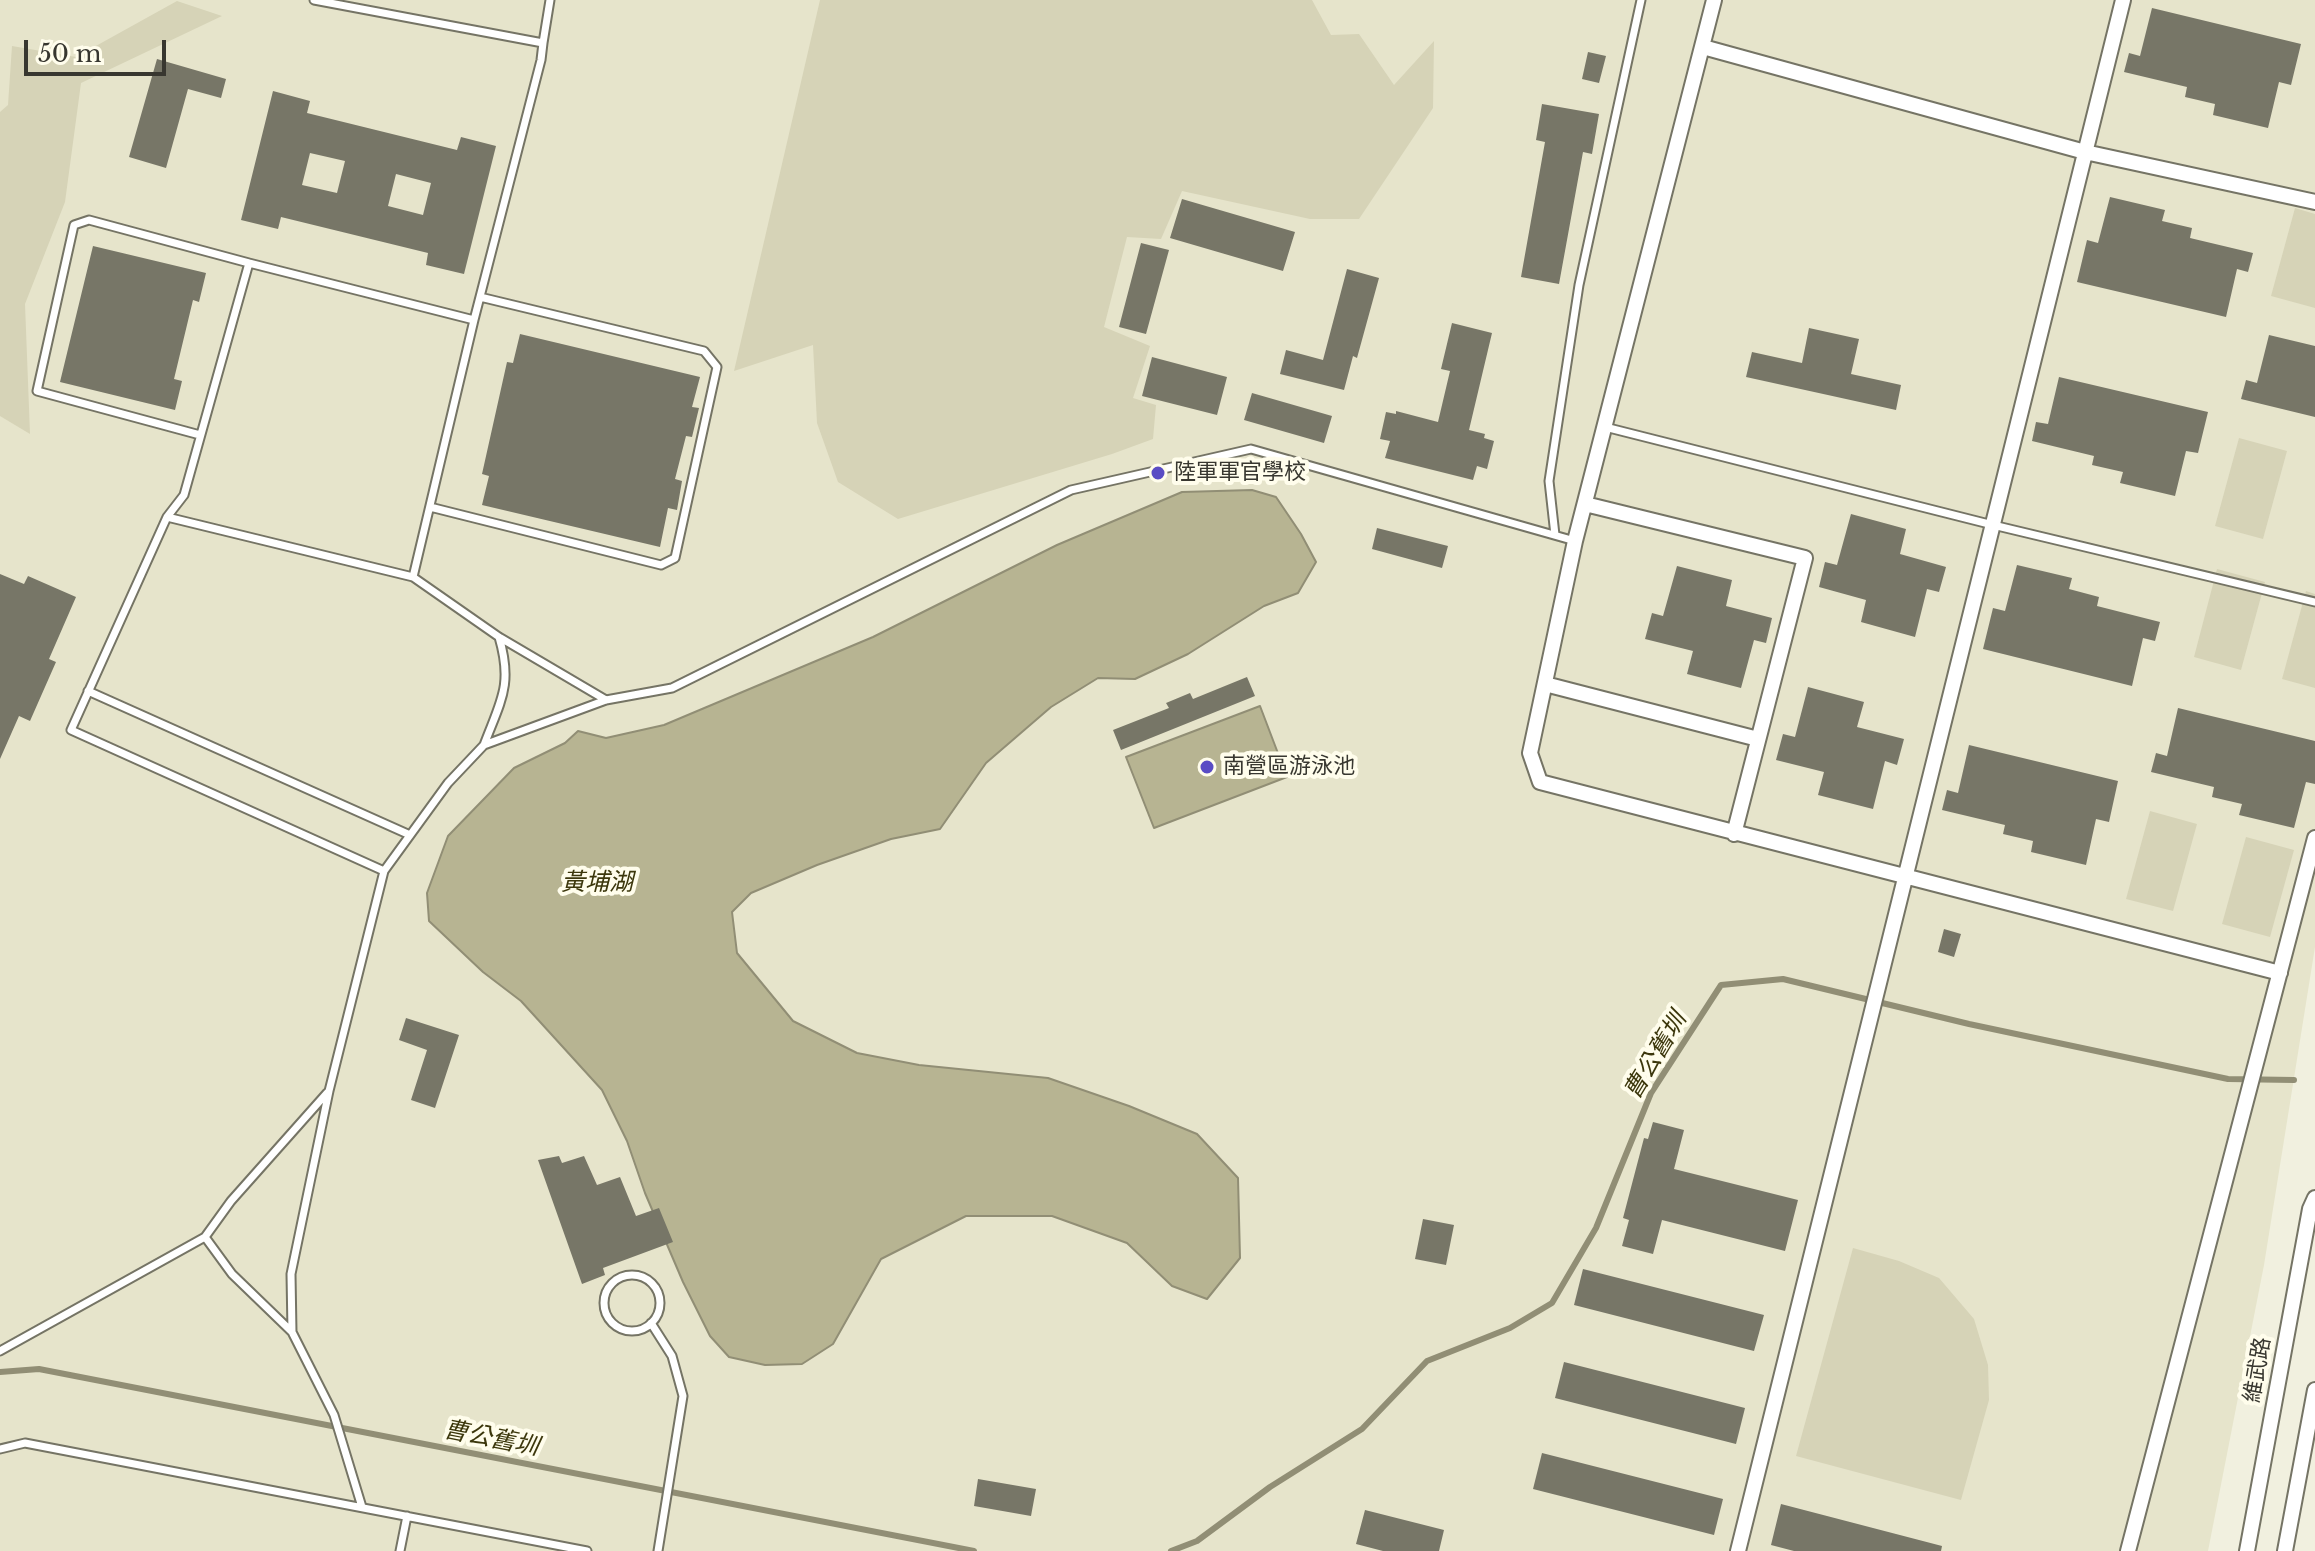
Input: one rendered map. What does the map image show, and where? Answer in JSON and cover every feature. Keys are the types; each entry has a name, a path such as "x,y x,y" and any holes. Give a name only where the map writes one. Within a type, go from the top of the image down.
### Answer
{"street":[{"path":"1714,0 1575,541 1530,753 1540,782 2280,973"},
{"path":"1738,1551 2123,0"},
{"path":"1703,47 2085,152 2315,202"},
{"path":"1585,504 1805,558 1734,834"},
{"path":"1545,684 1758,739"},
{"path":"2128,1551 2315,838"},
{"name":"維武路","path":"2247,1551 2310,1209 2315,1198"},
{"path":"2285,1551 2314,1396"}],"lane":[{"path":"314,0 543,43"},
{"path":"413,577 474,320 541,60 550,0"},
{"path":"1555,535 1549,481 1579,285 1641,0"},
{"path":"200,435 37,391 74,225 89,220 474,320"},
{"path":"249,263 184,495 167,517 71,730 384,871"},
{"path":"430,507 661,565 675,558 717,367 704,351 480,297"},
{"path":"1605,427 2315,602"},
{"path":"484,745 606,700 672,688 1071,490 1251,449 1575,541"},
{"path":"167,517 413,577 499,637 606,700"},
{"path":"292,1332 291,1274 329,1091 384,871 448,783 484,745 505,691 507,663 499,637"},
{"path":"88,691 410,835"},
{"path":"0,1351 205,1237 231,1201 329,1091"},
{"path":"205,1237 232,1274 292,1332 334,1415 362,1507"},
{"path":"630,1275 639,1276 655,1287 660,1306 651,1323 644,1328 627,1331 611,1322 603,1306 607,1289 613,1282 630,1275"},
{"path":"651,1323 672,1356 683,1396 658,1551"},
{"path":"0,1449 25,1443 587,1551"},
{"path":"400,1551 407,1516"}],"shaded area":[{"name":"陸軍軍官學校","path":"0,0 2315,0 2315,947 2264,1265 2208,1551 0,1551"},
{"path":"820,0 1312,0 1331,35 1359,34 1394,85 1434,41 1433,108 1359,219 1310,219 1182,191 1161,239 1127,237 1104,327 1150,346 1133,398 1156,405 1153,439 898,519 838,482 817,423 813,345 734,371"},
{"path":"177,1 222,16 81,83 65,202 25,304 30,434 0,416 0,112 8,105 12,46 76,57"},
{"path":"2295,208 2315,214 2315,308 2271,296"},
{"path":"2239,438 2287,451 2263,539 2215,526"},
{"path":"2217,569 2265,582 2241,670 2194,657"},
{"path":"2306,591 2315,594 2315,688 2282,679"},
{"path":"2150,811 2197,824 2173,911 2126,899"},
{"path":"2246,837 2294,850 2270,937 2222,924"},
{"path":"1853,1248 1899,1261 1939,1278 1974,1319 1988,1365 1989,1400 1961,1500 1796,1456"}],"water":[{"name":"黃埔湖","path":"1252,490 1276,497 1316,562 1298,593 1264,606 1188,654 1135,679 1098,678 1051,707 986,763 940,829 891,839 817,865 751,893 732,912 737,953 793,1021 857,1053 919,1065 1048,1078 1197,1134 1238,1178 1240,1258 1207,1299 1172,1286 1127,1243 1052,1216 966,1216 881,1259 833,1344 802,1364 765,1365 729,1357 710,1336 683,1282 645,1193 627,1141 602,1090 521,1001 483,972 429,921 427,893 448,836 514,768 565,743 578,731 606,738 664,725 873,637 1057,545 1182,492"},
{"name":"南營區游泳池","path":"1260,706 1287,777 1154,828 1126,757"}],"building":[{"path":"2152,8 2301,44 2291,85 2279,82 2268,128 2213,115 2215,104 2185,97 2187,87 2124,72 2129,53 2140,56"},
{"path":"1588,52 1606,56 1599,83 1582,79"},
{"path":"157,59 226,79 221,98 188,89 166,168 129,157"},
{"path":"273,91 310,101 307,113 457,150 461,137 496,146 464,274 426,265 428,253 281,217 278,229 241,220","holes":["310,153 345,161 337,193 302,185","396,174 431,183 423,215 388,206"]},
{"path":"1542,104 1599,114 1592,154 1583,152 1559,284 1521,277 1545,142 1536,140"},
{"path":"2110,197 2165,210 2162,221 2192,228 2190,238 2253,253 2248,272 2237,269 2226,317 2077,282 2087,240 2098,243"},
{"path":"1182,199 1295,232 1283,271 1170,238"},
{"path":"1141,243 1169,250 1146,334 1119,327"},
{"path":"93,246 206,273 199,302 193,300 174,379 182,381 175,410 60,382"},
{"path":"1347,269 1379,278 1357,358 1353,356 1344,390 1280,374 1286,350 1323,360"},
{"path":"1452,323 1492,333 1469,430 1485,434 1484,438 1494,441 1487,469 1477,466 1473,480 1385,458 1390,441 1380,439 1386,412 1396,414 1396,411 1438,422 1450,371 1441,369"},
{"path":"1809,328 1859,339 1851,374 1901,385 1896,410 1746,377 1752,352 1802,363"},
{"path":"520,334 700,377 692,407 699,408 692,437 686,436 675,479 682,481 677,510 668,508 660,547 482,505 489,476 482,474 507,362 513,363"},
{"path":"2269,335 2315,346 2315,417 2241,399 2246,380 2257,383"},
{"path":"1152,357 1227,377 1217,415 1142,396"},
{"path":"2059,377 2208,412 2198,453 2186,451 2175,496 2120,483 2123,472 2092,465 2094,456 2032,441 2036,422 2048,424"},
{"path":"1252,393 1332,416 1324,443 1244,420"},
{"path":"1851,514 1906,529 1900,554 1946,567 1939,592 1927,589 1915,637 1861,622 1866,600 1819,587 1825,562 1837,565"},
{"path":"1377,528 1448,546 1442,568 1372,549"},
{"path":"2017,565 2072,578 2069,589 2099,597 2097,606 2160,622 2155,641 2143,638 2132,686 1983,649 1993,608 2005,611"},
{"path":"1677,566 1732,580 1726,606 1772,618 1766,643 1754,640 1741,688 1687,674 1693,651 1645,639 1652,613 1663,616"},
{"path":"0,574 24,584 28,576 76,597 49,659 56,662 30,721 19,716 0,759"},
{"path":"1247,677 1255,696 1121,750 1113,730 1169,708 1166,703 1190,693 1193,699"},
{"path":"1808,687 1864,702 1857,727 1904,739 1897,765 1885,761 1873,809 1818,795 1824,772 1776,760 1783,734 1795,737"},
{"path":"2178,708 2315,741 2315,784 2306,782 2294,828 2239,815 2242,804 2212,797 2214,787 2151,772 2156,753 2167,756"},
{"path":"1969,745 2118,781 2109,822 2096,819 2086,865 2031,852 2033,841 2003,834 2005,825 1942,810 1947,790 1958,793"},
{"path":"1944,929 1961,934 1954,957 1938,952"},
{"path":"406,1018 459,1035 435,1108 411,1100 427,1050 399,1040"},
{"path":"1653,1122 1684,1130 1674,1169 1798,1200 1785,1251 1662,1220 1653,1254 1622,1246 1629,1220 1623,1218 1644,1138 1648,1139"},
{"path":"559,1156 562,1163 584,1156 597,1185 620,1177 636,1216 659,1208 673,1242 603,1268 605,1275 582,1284 538,1160"},
{"path":"1423,1219 1454,1225 1446,1265 1415,1259"},
{"path":"1583,1269 1764,1315 1754,1351 1574,1305"},
{"path":"1564,1362 1745,1408 1736,1444 1555,1398"},
{"path":"1542,1453 1723,1499 1714,1535 1533,1489"},
{"path":"978,1479 1036,1489 1031,1516 974,1506"},
{"path":"1781,1504 1942,1546 1941,1551 1794,1551 1771,1545"},
{"path":"1365,1510 1444,1530 1439,1551 1383,1551 1356,1544"}],"waterway":[{"name":"曹公舊圳","path":"1171,1551 1197,1541 1270,1487 1362,1429 1427,1361 1510,1328 1552,1303 1596,1228 1651,1093 1721,985 1783,979 1969,1024 2228,1079 2294,1080"},
{"name":"曹公舊圳","path":"0,1372 39,1369 974,1551"}],"place":[{"name":"陸軍軍官學校","path":"1158,473"},
{"name":"南營區游泳池","path":"1207,767"}]}
